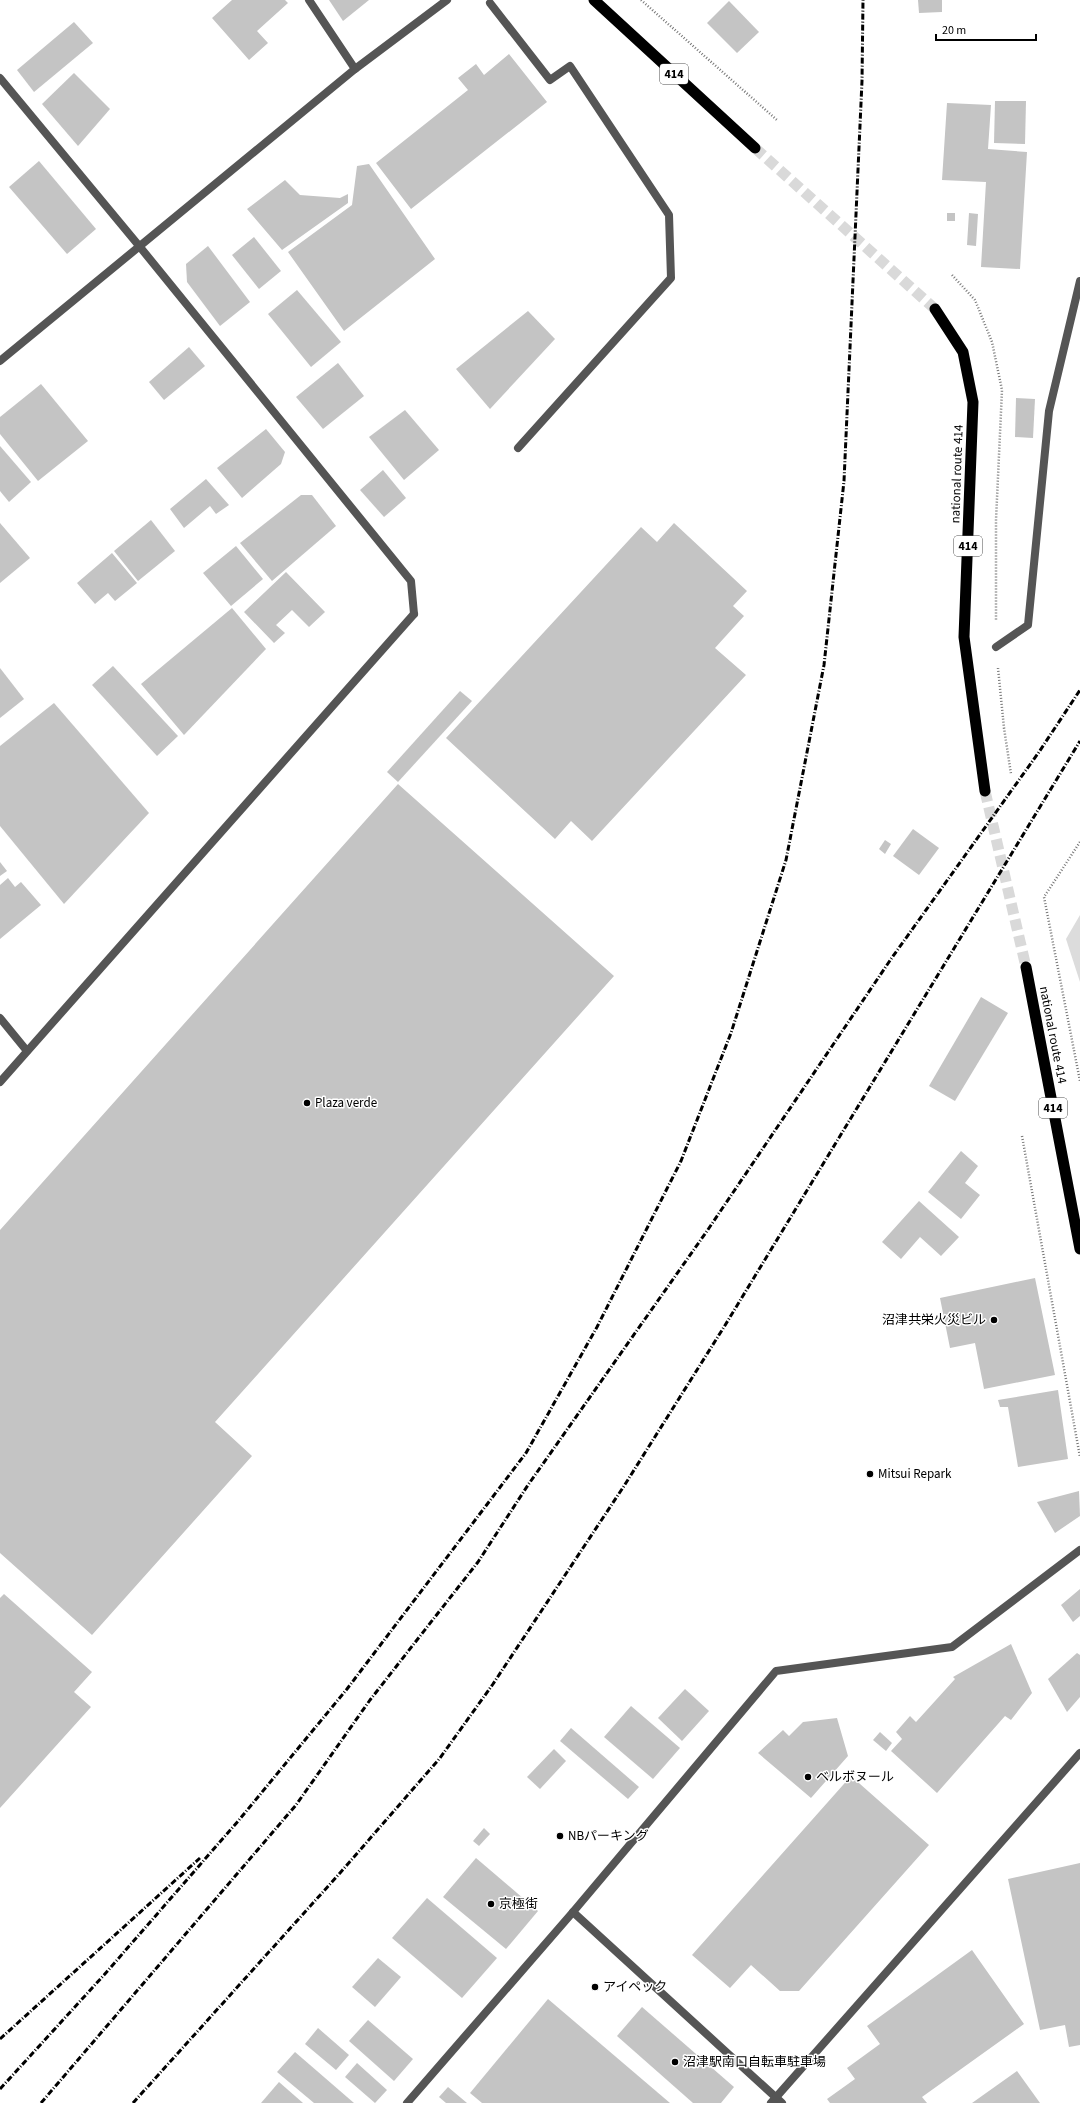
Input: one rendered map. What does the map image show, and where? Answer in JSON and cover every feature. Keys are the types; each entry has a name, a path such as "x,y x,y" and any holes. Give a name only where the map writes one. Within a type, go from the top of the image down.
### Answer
{"highway":[{"name":"414","path":"594,0 755,148"},
{"name":"national route 414","path":"935,309 963,352 973,402 964,637 985,791"},
{"name":"national route 414","path":"1026,967 1080,1249"}],"street":[{"path":"309,0 355,69"},
{"path":"0,362 355,69 447,0"},
{"path":"490,3 550,80 570,66 669,215 671,278 518,448"},
{"path":"0,78 140,247 411,581 414,614 0,1082"},
{"path":"996,646 1028,625 1049,411 1080,281"},
{"path":"0,1018 27,1051"},
{"path":"408,2103 573,1912 776,1671 952,1647 1080,1550"},
{"path":"771,2103 1080,1753"},
{"path":"573,1912 777,2096 782,2103"}],"path":[{"path":"641,0 777,120"},
{"path":"952,275 975,300 992,342 1002,390 996,520 996,646 1004,728 1011,774"},
{"path":"1080,842 1044,897 1080,1081"},
{"path":"1022,1136 1080,1457"}],"shaded area":[{"path":"1080,915 1080,982 1066,939"}],"building":[{"path":"232,0 285,0 288,3 257,31 268,43 249,60 212,18"},
{"path":"329,0 369,0 343,21"},
{"path":"918,0 942,0 942,12 919,13"},
{"path":"729,1 759,32 737,53 707,23"},
{"path":"74,22 93,43 34,92 17,70"},
{"path":"509,54 547,102 411,209 376,163 468,90 458,78 476,64 484,75"},
{"path":"74,73 110,109 78,146 42,104"},
{"path":"995,101 1026,101 1025,144 994,143"},
{"path":"947,103 991,105 988,149 1027,152 1020,269 981,267 986,182 942,180"},
{"path":"39,161 96,229 67,254 9,187"},
{"path":"369,164 435,259 344,331 288,252 352,205 357,166"},
{"path":"285,180 300,195 340,198 348,194 348,203 282,250 247,209"},
{"path":"947,213 955,213 955,221 947,221"},
{"path":"969,213 978,214 976,246 967,245"},
{"path":"254,237 281,271 259,289 232,255"},
{"path":"208,246 250,302 220,326 187,282 186,264"},
{"path":"297,290 341,342 311,367 268,314"},
{"path":"528,311 555,339 490,409 456,369"},
{"path":"189,347 205,366 164,400 149,382"},
{"path":"338,363 364,396 323,429 296,397"},
{"path":"41,384 88,441 38,481 0,434 0,417"},
{"path":"1016,398 1035,399 1033,438 1015,437"},
{"path":"405,410 439,450 404,480 369,437"},
{"path":"266,429 285,452 281,464 242,498 217,468"},
{"path":"0,446 31,482 9,502 0,491"},
{"path":"383,470 406,498 384,517 360,490"},
{"path":"206,479 229,505 216,514 210,506 184,528 170,509"},
{"path":"301,495 312,495 336,526 272,581 240,543"},
{"path":"151,520 175,551 138,581 114,551"},
{"path":"0,523 30,558 0,583"},
{"path":"674,523 747,591 733,606 744,616 715,648 746,675 592,841 571,821 555,839 446,738 641,527 657,542"},
{"path":"236,546 263,579 231,606 203,573"},
{"path":"112,553 137,583 115,601 108,593 95,604 77,583"},
{"path":"286,572 325,612 309,627 292,610 276,625 285,633 274,643 244,612"},
{"path":"232,608 266,649 184,735 141,684"},
{"path":"113,666 178,736 157,756 92,685"},
{"path":"0,668 24,699 0,718"},
{"path":"460,691 472,701 398,782 387,772"},
{"path":"54,703 149,813 64,904 0,826 0,746"},
{"name":"Plaza verde","path":"398,784 614,976 215,1422 252,1456 92,1635 0,1553 0,1230"},
{"path":"913,829 939,848 919,875 893,856"},
{"path":"885,840 891,844 885,854 879,849"},
{"path":"0,862 7,871 0,876"},
{"path":"8,878 15,887 21,882 41,905 0,939 0,885"},
{"path":"981,997 1008,1013 955,1101 929,1086"},
{"path":"961,1151 978,1166 965,1183 980,1195 961,1219 928,1192"},
{"path":"919,1201 959,1237 941,1256 920,1237 901,1259 882,1242"},
{"name":"沼津共栄火災ビル","path":"1035,1278 1055,1375 984,1389 975,1343 950,1348 940,1298"},
{"path":"1058,1390 1068,1459 1018,1467 1008,1407 1000,1407 998,1400"},
{"path":"1079,1491 1080,1516 1055,1533 1037,1502"},
{"path":"1080,1589 1080,1616 1073,1622 1061,1605"},
{"path":"4,1594 92,1672 74,1692 91,1707 0,1808 0,1598"},
{"path":"1011,1644 1032,1693 1011,1720 1005,1716 937,1793 891,1751 902,1739 896,1732 910,1716 916,1722 955,1679 953,1677"},
{"path":"1077,1653 1080,1655 1080,1697 1067,1712 1048,1679"},
{"path":"685,1689 709,1711 682,1741 658,1718"},
{"path":"631,1706 680,1748 653,1779 604,1737"},
{"name":"ベルボヌール","path":"837,1718 848,1756 811,1798 758,1753 783,1730 789,1736 803,1722"},
{"path":"571,1728 639,1787 628,1799 560,1741"},
{"path":"880,1732 892,1743 886,1751 873,1740"},
{"path":"554,1749 566,1761 540,1789 527,1777"},
{"path":"851,1776 929,1845 799,1991 780,1991 751,1965 730,1988 692,1955"},
{"path":"484,1828 490,1834 479,1846 473,1841"},
{"name":"京極街","path":"476,1858 538,1911 506,1949 443,1897"},
{"path":"1080,1863 1080,2045 1069,2047 1065,2025 1040,2030 1008,1879"},
{"path":"427,1898 497,1958 462,1998 392,1938"},
{"path":"972,1950 1024,2024 922,2097 927,2103 830,2103 827,2099 855,2079 847,2068 880,2044 867,2026"},
{"path":"378,1958 401,1977 375,2007 352,1987"},
{"path":"548,1999 670,2103 482,2103 470,2093"},
{"name":"沼津駅南口自転車駐車場","path":"642,2007 734,2087 721,2103 693,2103 617,2036"},
{"path":"368,2020 413,2059 394,2081 349,2041"},
{"path":"318,2028 349,2055 336,2070 305,2044"},
{"path":"295,2052 354,2103 314,2103 277,2072"},
{"path":"357,2063 387,2090 375,2103 345,2077"},
{"path":"1017,2071 1040,2103 972,2103"},
{"path":"279,2082 303,2103 261,2103"},
{"path":"448,2087 467,2103 446,2103 439,2097"}],"tunnel":[{"path":"755,148 935,309"},
{"path":"985,791 1026,967"}],"railway":[{"path":"0,2089 104,1975 239,1820 347,1689 526,1453 597,1327 681,1161 731,1033 786,860 824,665 844,481 862,81 863,0"},
{"path":"41,2103 296,1805 370,1700 478,1562 528,1485 707,1231 891,959 1039,752 1080,690"},
{"path":"133,2103 340,1873 440,1758 493,1684 624,1486 724,1327 1080,741"},
{"path":"0,2039 200,1858"}],"place":[{"name":"Plaza verde","path":"307,1103"},
{"name":"沼津共栄火災ビル","path":"994,1320"},
{"name":"Mitsui Repark","path":"870,1474"},
{"name":"ベルボヌール","path":"808,1777"},
{"name":"NBパーキング","path":"560,1836"},
{"name":"京極街","path":"491,1904"},
{"name":"アイペック","path":"595,1987"},
{"name":"沼津駅南口自転車駐車場","path":"675,2062"}]}
